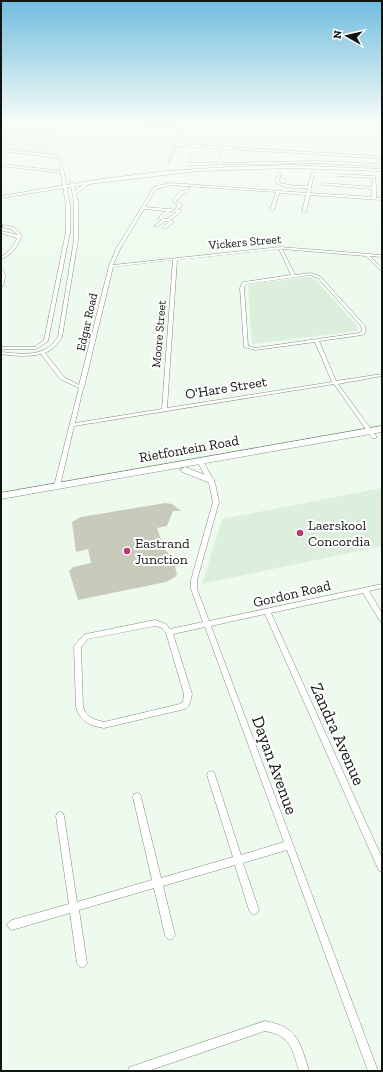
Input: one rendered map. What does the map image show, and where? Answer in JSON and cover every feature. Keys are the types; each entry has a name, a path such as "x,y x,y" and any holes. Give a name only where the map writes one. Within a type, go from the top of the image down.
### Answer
{"main road":[{"path":"72,184 148,172"},
{"path":"1,193 173,172"},
{"path":"75,194 82,187 96,181"},
{"path":"1,197 64,185"},
{"path":"37,191 56,191 66,195"},
{"name":"Rietfontein Road","path":"1,496 375,434 382,429"},
{"name":"Rietfontein Road","path":"1,502 186,470 201,464"},
{"path":"186,470 210,480"}],"street":[{"path":"1,348 36,348 46,341 67,241 68,218 63,172"},
{"path":"304,212 313,173"},
{"path":"280,174 277,181 279,184 295,187 310,187"},
{"path":"337,175 374,177 374,199"},
{"path":"1,353 32,355 42,353 54,346 60,336 76,240 77,218 75,194 72,184"},
{"name":"Edgar Road","path":"57,486 111,266 118,250 155,188 170,184 278,192"},
{"path":"324,184 375,188"},
{"path":"176,210 180,204 174,201 182,192 186,192 189,189"},
{"path":"272,210 278,192 382,199"},
{"path":"144,208 180,211 156,226"},
{"path":"164,228 172,222 160,218 170,209"},
{"path":"2,226 5,228 1,232 19,237"},
{"path":"1,264 16,246 20,235 16,231 2,226"},
{"path":"280,248 292,275"},
{"name":"Vickers Street","path":"111,266 280,248 382,256"},
{"path":"1,258 8,255"},
{"path":"367,255 382,271"},
{"name":"Moore Street","path":"164,410 175,259"},
{"path":"1,269 4,274 1,286"},
{"path":"310,274 319,277 365,329 360,334 255,349 249,348 245,345 242,285 250,281 292,275 310,274"},
{"path":"317,341 335,383 375,434"},
{"path":"42,353 62,378 82,388"},
{"name":"O'Hare Street","path":"73,425 382,375"},
{"name":"Dayan Avenue","path":"201,464 210,480 216,496 216,510 194,583 207,624 373,1071"},
{"name":"Gordon Road","path":"168,632 267,612 382,586"},
{"path":"365,590 382,618"},
{"name":"Zandra Avenue","path":"267,612 382,868"},
{"path":"155,623 164,626 168,632 188,694 186,704 104,726 86,718 80,707 77,646 79,642 86,636 155,623"},
{"path":"211,775 254,910"},
{"path":"137,797 170,935"},
{"path":"60,816 82,963"},
{"path":"12,925 289,844"},
{"path":"133,1071 264,1026 276,1027 285,1032 295,1042 304,1071"}],"shaded area":[{"path":"308,277 315,279 359,328 356,331 252,344 248,286 252,284"},
{"name":"Laerskool Concordia","path":"382,488 382,546 202,584 222,519"}],"building":[{"name":"Eastrand Junction","path":"165,503 172,504 181,511 173,511 167,526 157,528 164,549 181,565 175,567 177,574 175,577 166,582 78,600 69,571 73,567 91,563 88,549 76,552 72,522 81,517"}],"place":[{"name":"Laerskool Concordia","path":"300,533"},
{"name":"Eastrand Junction","path":"127,551"}]}
